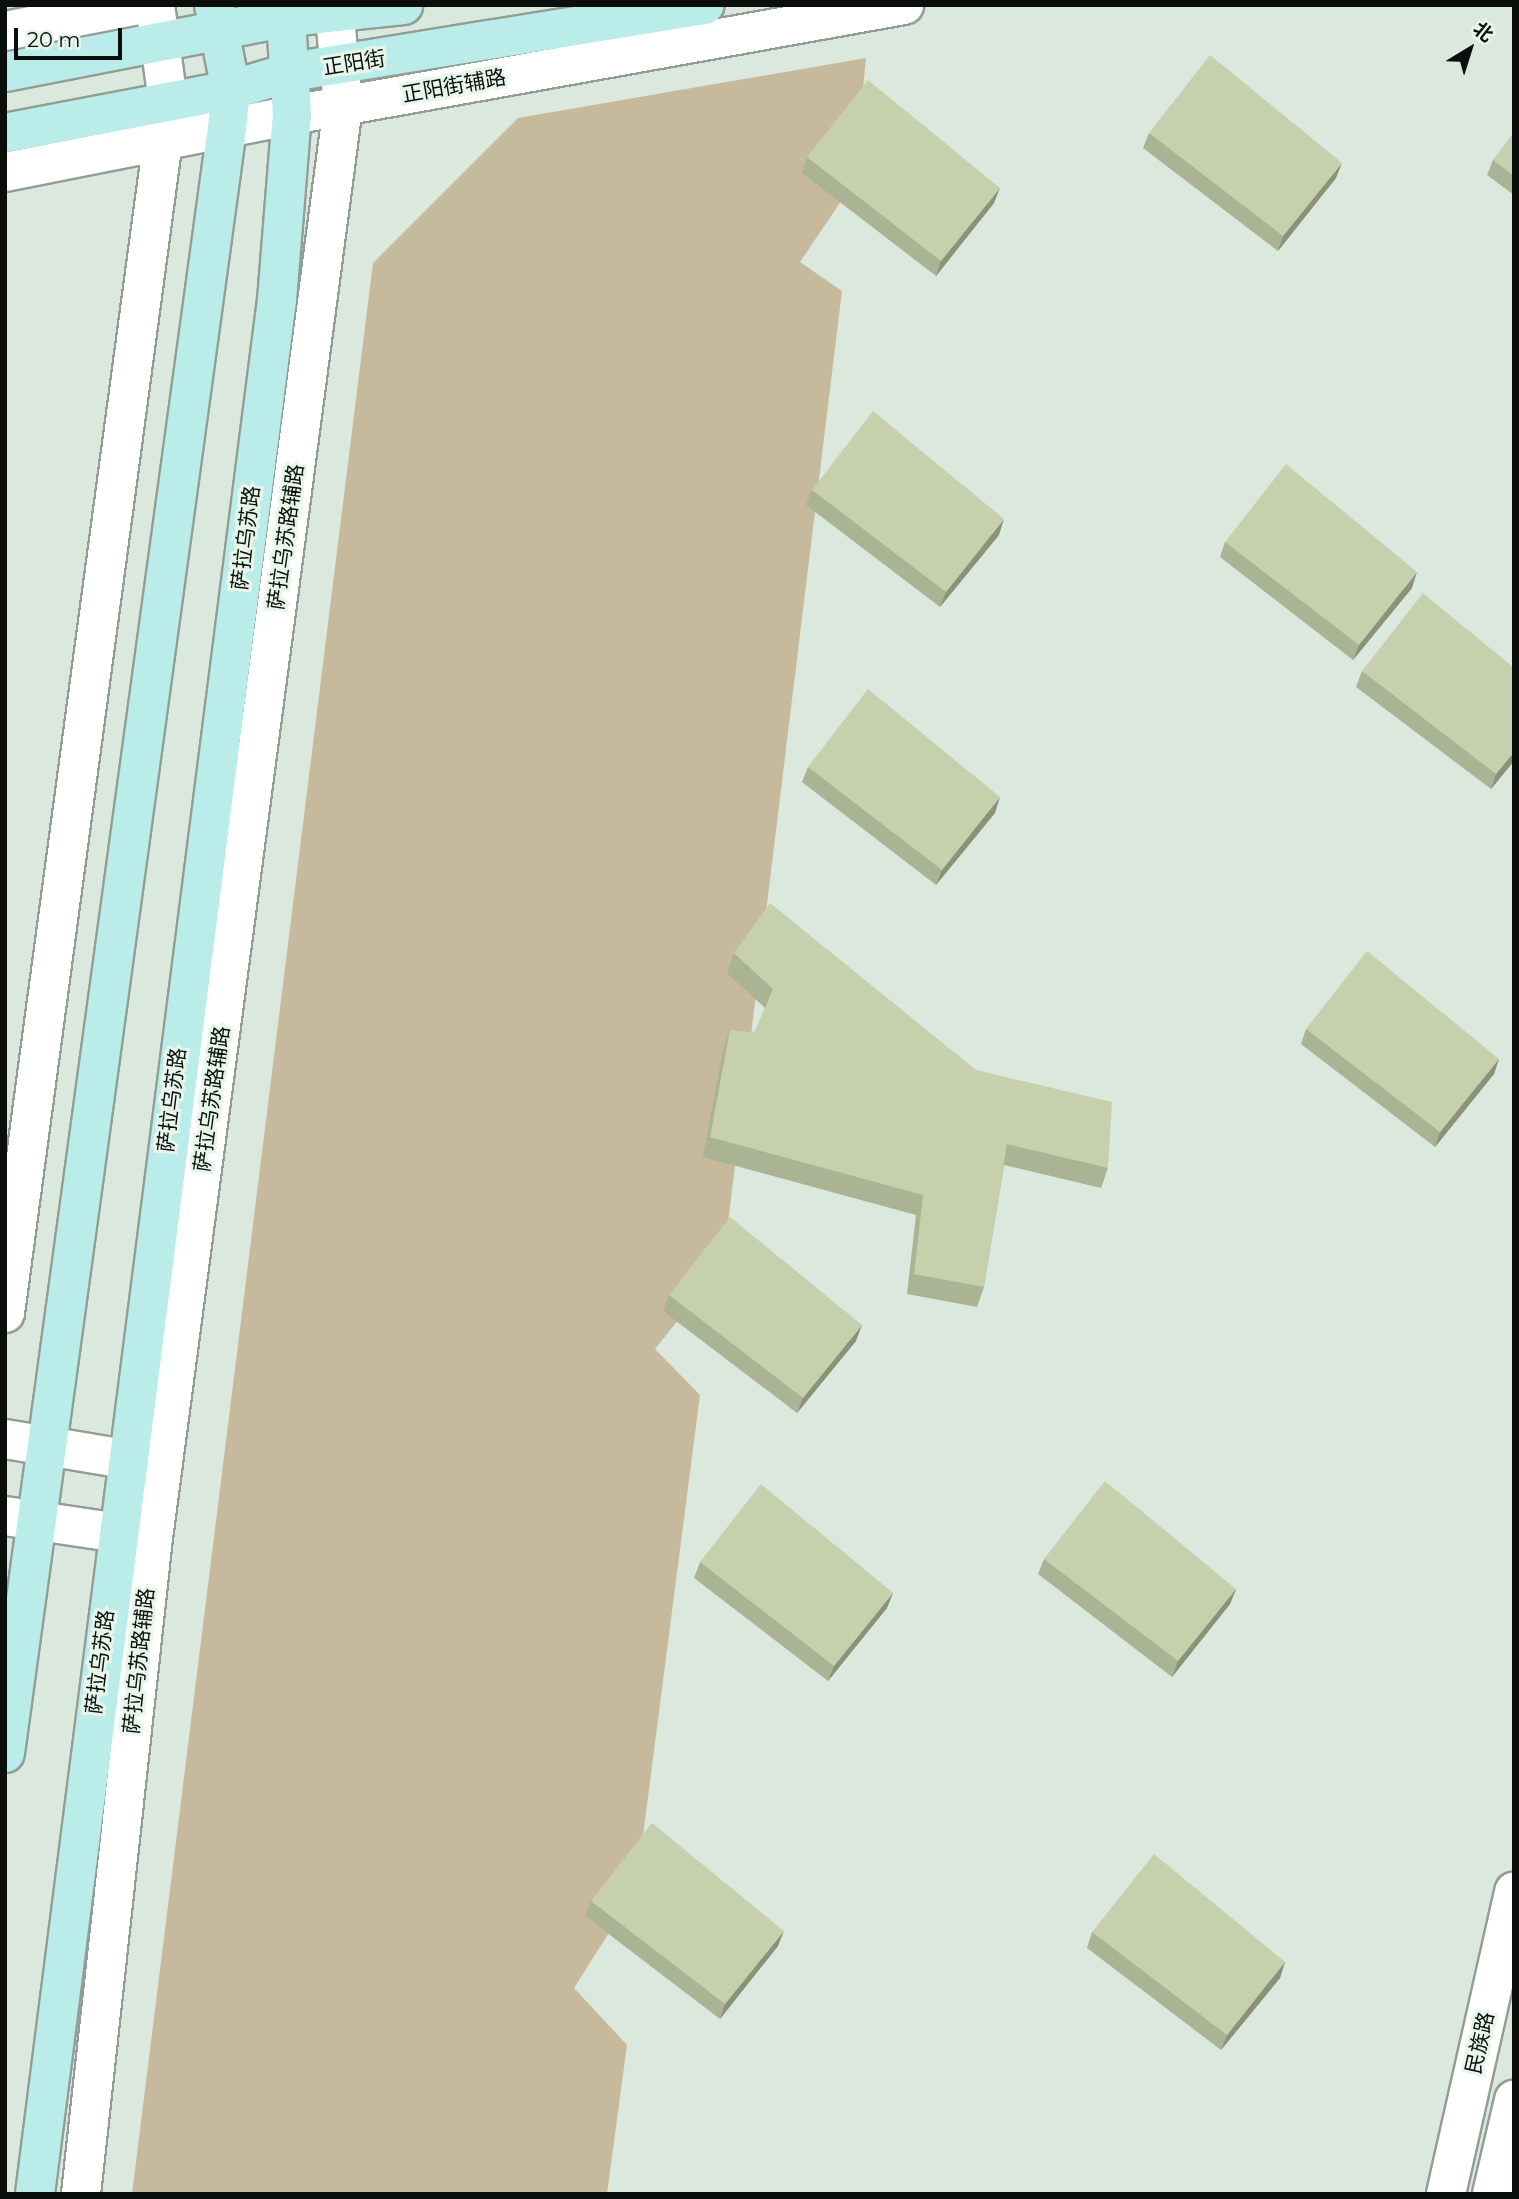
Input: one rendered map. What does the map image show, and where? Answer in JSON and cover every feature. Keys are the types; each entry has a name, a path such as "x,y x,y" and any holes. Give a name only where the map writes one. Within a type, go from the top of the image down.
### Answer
{"main road":[{"path":"5,72 162,43 216,18 403,5"},
{"name":"正阳街","path":"5,133 231,90 291,72 337,68 497,37 705,5"},
{"name":"萨拉乌苏路","path":"35,2194 134,1536 125,1461 277,300 292,115 287,11"},
{"path":"5,1753 20,1518 44,1442 227,128 231,90 216,18"}],"street":[{"path":"5,31 139,5"},
{"path":"5,1313 168,102 156,5"},
{"name":"正阳街辅路","path":"5,173 292,115 904,5"},
{"name":"萨拉乌苏路辅路","path":"81,2194 134,1536 163,1466 343,106 337,68 335,9"},
{"path":"5,1439 44,1442 125,1461 163,1466"},
{"path":"20,1518 134,1536"},
{"name":"民族路","path":"1446,2194 1514,1892"},
{"path":"1492,2194 1514,2100"}],"shaded area":[{"path":"866,58 854,182 800,262 842,291 723,1264 655,1349 700,1395 636,1890 574,1988 627,2045 607,2194 132,2194 373,263 518,118"}],"building":[{"path":"1210,55 1342,163 1283,236 1149,133"},
{"path":"868,80 1000,188 941,261 807,157"},
{"path":"1514,133 1514,176 1493,160"},
{"path":"873,411 1004,519 946,592 812,490"},
{"path":"1286,464 1417,572 1359,645 1225,542"},
{"path":"1423,593 1514,668 1514,752 1496,774 1362,671"},
{"path":"868,689 1000,797 942,870 808,767"},
{"path":"770,903 976,1070 1112,1102 1108,1168 1007,1144 984,1287 914,1274 923,1195 710,1137 730,1030 755,1032 773,989 734,953"},
{"path":"1367,951 1499,1059 1440,1132 1306,1029"},
{"path":"730,1217 862,1325 803,1398 669,1295"},
{"path":"1105,1481 1236,1589 1178,1661 1044,1559"},
{"path":"761,1484 893,1593 834,1666 700,1562"},
{"path":"652,1823 784,1931 725,2004 591,1901"},
{"path":"1154,1854 1285,1962 1227,2035 1092,1932"}]}
